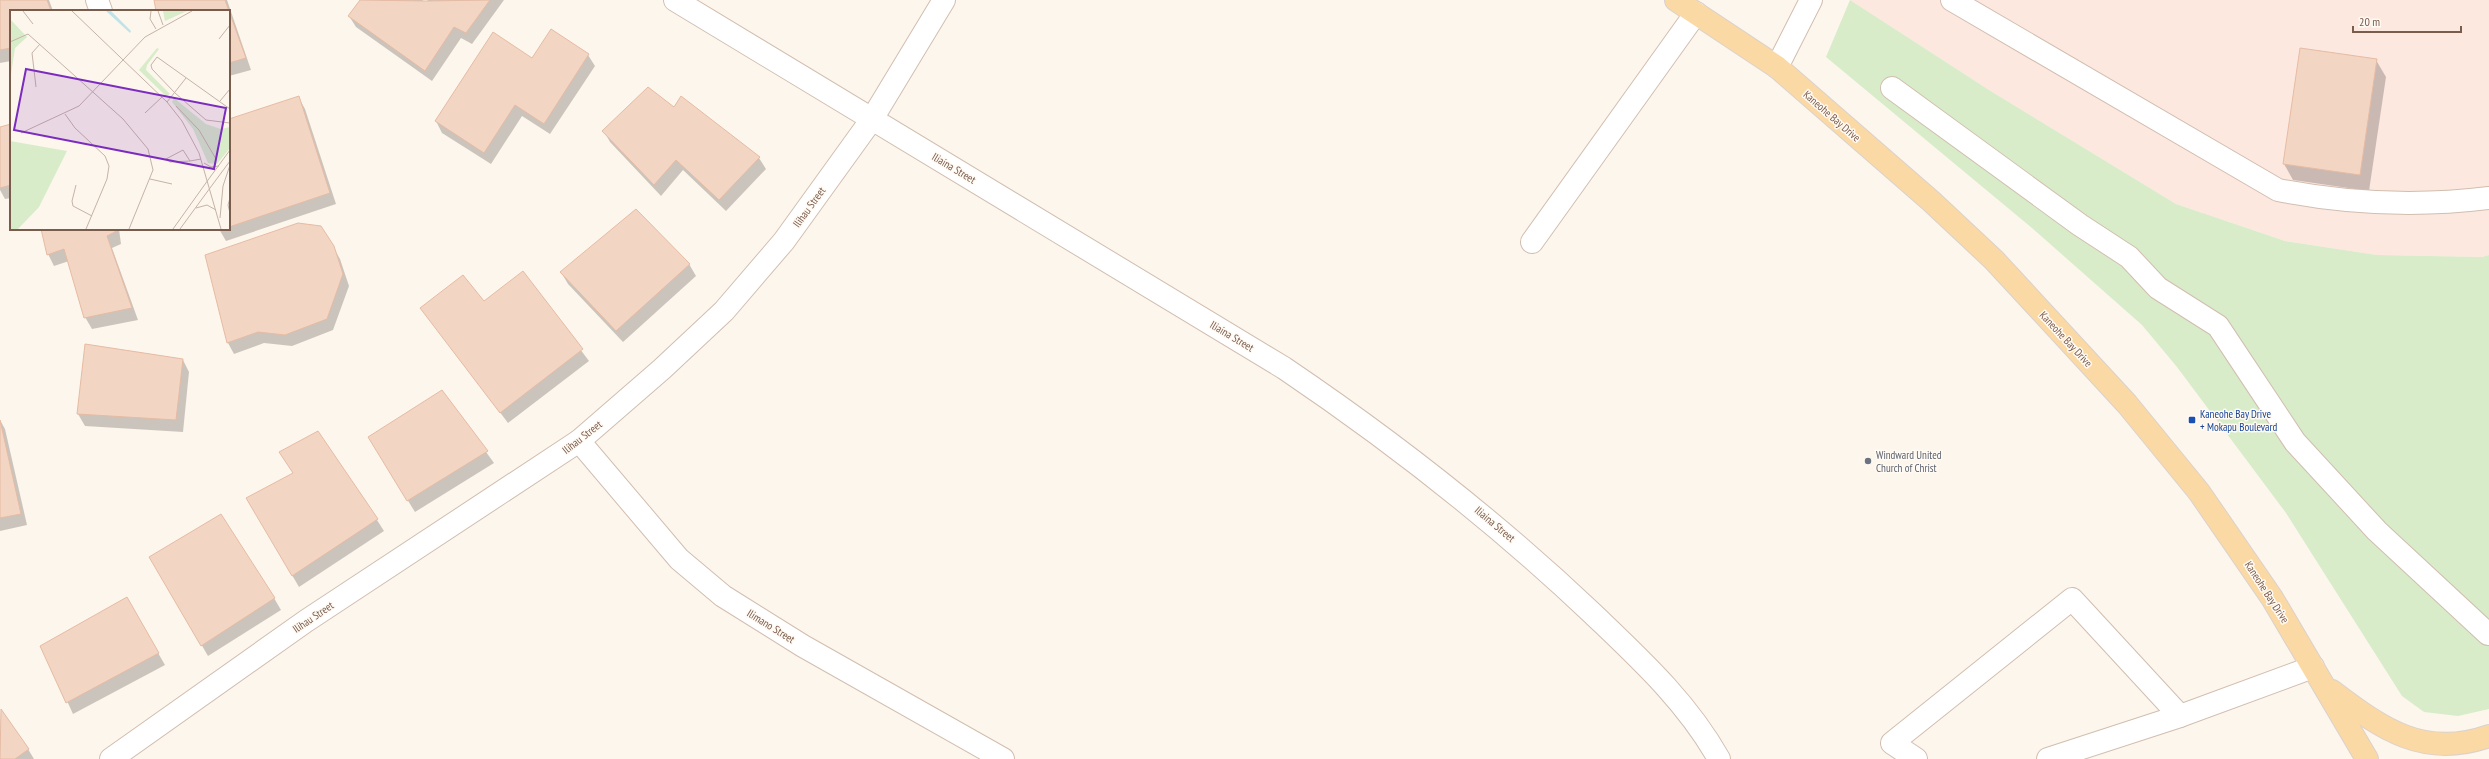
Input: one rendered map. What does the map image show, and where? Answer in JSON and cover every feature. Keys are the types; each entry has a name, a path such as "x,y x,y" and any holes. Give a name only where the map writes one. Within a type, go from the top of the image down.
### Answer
{"main road":[{"name":"Kaneohe Bay Drive","path":"1676,0 1777,67 1932,201 1994,260 2127,404 2199,492 2272,598 2367,759"},
{"path":"2318,675 2367,717 2397,736 2422,744 2448,747 2477,741 2489,736"}],"street":[{"path":"97,0 101,10"},
{"name":"Iliaina Street","path":"674,0 1284,368 1350,412 1443,482 1503,531 1657,674 1702,729 1719,759"},
{"name":"Ilihau Street","path":"111,759 306,621 579,441 662,369 724,311 784,241 872,119 944,0"},
{"path":"1777,67 1810,0"},
{"path":"1952,0 2278,190 2324,199 2368,203 2415,204 2489,198"},
{"path":"1532,242 1696,13"},
{"path":"1892,88 2080,225 2129,258 2158,288 2218,326 2295,442 2377,531 2488,634"},
{"name":"Ilimano Street","path":"579,441 679,559 723,596 803,646 1003,759"},
{"path":"1916,759 1892,743 2072,599 2180,716"},
{"path":"2048,759 2180,716 2318,675"}],"shaded area":[{"path":"1850,0 2489,0 2489,255 2482,257 2377,255 2285,241 2176,204 1989,90"}],"green space":[{"path":"1850,0 1989,90 2176,204 2285,241 2377,255 2482,257 2489,255 2489,709 2458,716 2424,712 2402,696 2286,513 2177,367 2142,325 2032,228 1826,57"}],"building":[{"path":"0,0 47,0 51,10 10,10 10,48 0,50"},
{"path":"154,0 225,0 229,10 156,10"},
{"path":"360,0 490,0 466,33 454,27 425,71 348,16"},
{"path":"230,14 246,58 230,63"},
{"path":"551,29 589,54 544,124 515,105 484,153 435,121 493,32 532,58"},
{"path":"2300,48 2377,59 2360,175 2283,164"},
{"path":"648,87 674,107 681,96 760,157 719,200 676,160 654,185 602,131"},
{"path":"299,96 330,193 230,227 230,119"},
{"path":"10,124 10,185 0,188 0,127"},
{"path":"636,209 690,264 616,331 560,272"},
{"path":"298,223 321,226 334,246 343,274 327,319 285,335 258,332 227,343 205,255"},
{"path":"41,230 115,230 115,232 107,236 132,308 84,318 64,249 47,255"},
{"path":"523,271 583,349 500,413 420,308 463,275 484,301"},
{"path":"85,344 183,359 176,420 77,414"},
{"path":"442,390 488,451 407,501 368,437"},
{"path":"0,420 21,514 0,518"},
{"path":"318,431 378,519 292,576 246,498 293,473 279,452"},
{"path":"221,514 275,598 201,646 149,557"},
{"path":"127,597 159,653 66,703 40,646"},
{"path":"1,709 29,749 15,759 0,759"}],"place":[{"name":"Kaneohe Bay Drive + Mokapu Boulevard","path":"2192,420"},
{"name":"Windward United Church of Christ","path":"1868,461"}]}
